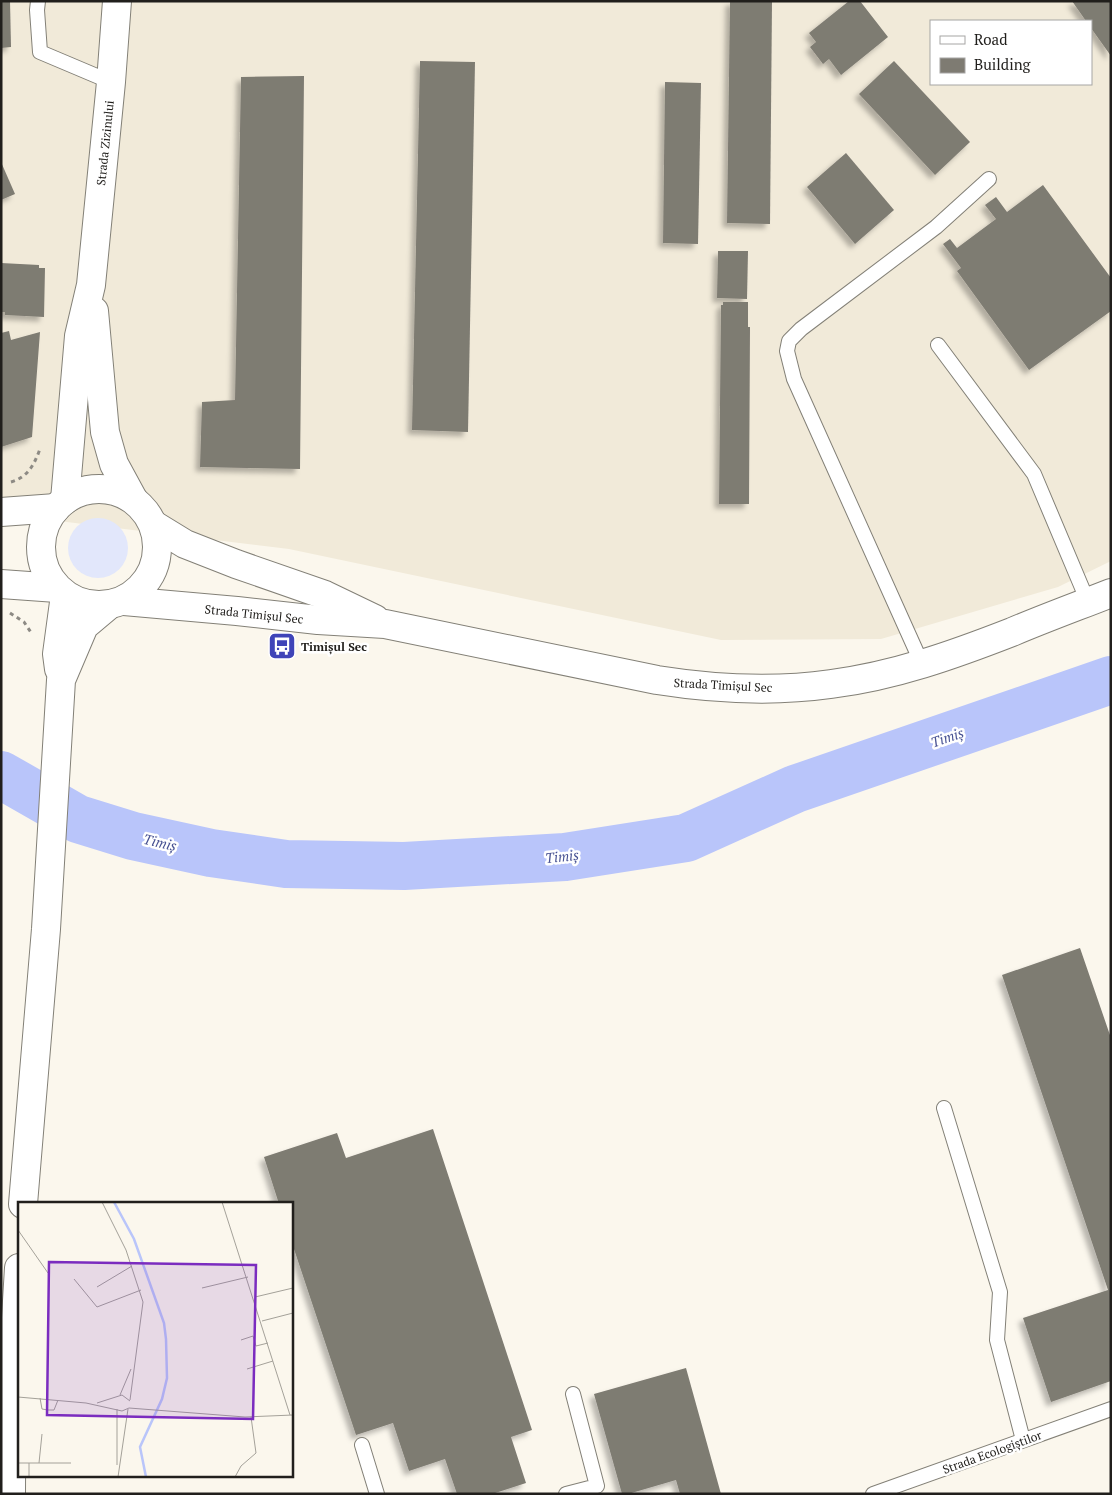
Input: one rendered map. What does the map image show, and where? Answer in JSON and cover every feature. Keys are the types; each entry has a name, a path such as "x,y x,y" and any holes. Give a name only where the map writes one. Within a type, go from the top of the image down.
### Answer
{"main road":[{"name":"Strada Zizinului","path":"60,504 78,336 91,285 118,1"},
{"name":"Strada Zizinului","path":"91,285 105,432 114,464 133,499"},
{"path":"60,687 84,626 116,603 139,591 150,577 157,560 158,542 154,525 145,510 133,499 117,491 99,489 81,492 60,504 48,518 41,542 41,555 44,567 61,592 78,602 93,606 116,603"},
{"path":"1,512 60,504"},
{"name":"Strada Timișul Sec","path":"154,525 185,544 236,564 325,594 385,624"},
{"path":"1,584 61,592"},
{"path":"23,1202 46,929 60,687 57,654 61,592"},
{"name":"Strada Timișul Sec","path":"116,603 385,624 567,662 687,684 758,688 829,684 860,680 935,661 1099,597"},
{"path":"11,1494 14,1347 18,1284"}],"lane":[{"path":"38,1 40,52 111,82"},
{"path":"922,664 794,379 787,351 789,341 801,329 936,228 989,179"},
{"path":"938,344 1034,474 1099,597"},
{"path":"944,1108 1000,1292 997,1340 1023,1440"},
{"path":"566,1494 597,1486 573,1394"},
{"name":"Strada Ecologiștilor","path":"878,1493 1111,1409"},
{"path":"362,1444 377,1494"}],"path":[{"path":"8,483 20,479 34,466 42,440"}],"shaded area":[{"path":"1,1 1111,1 1111,561 1058,587 881,639 721,640 289,549 1,514"},
{"path":"92,518 104,518 115,523 123,531 128,542 126,560 115,573 104,578 92,578 81,573 73,565 68,554 68,542 73,531 81,523"}],"building":[{"path":"1,1 10,1 11,47 1,48"},
{"path":"730,1 772,1 770,224 727,223"},
{"path":"849,1 860,1 888,37 841,75 829,59 823,64 810,47 816,42 809,33"},
{"path":"1072,1 1111,1 1111,56 1092,29 1092,20 1085,20"},
{"path":"420,61 475,62 468,432 412,430"},
{"path":"894,61 970,142 935,175 859,94"},
{"path":"304,76 300,469 200,467 202,402 235,400 241,77"},
{"path":"665,82 701,83 698,244 663,243"},
{"path":"846,153 894,210 855,244 807,187"},
{"path":"1,162 15,194 1,200"},
{"path":"1043,185 1111,278 1111,311 1029,370 957,271 961,268 943,244 950,239 957,248 996,219 985,205 996,197 1007,212"},
{"path":"718,251 748,251 747,299 717,298"},
{"path":"1,263 39,265 39,268 45,268 44,317 5,315 5,312 1,312"},
{"path":"723,302 748,302 748,327 750,327 749,504 719,504 721,305 723,305"},
{"path":"9,331 11,340 40,332 32,437 1,447 1,333"},
{"path":"1080,948 1111,1038 1111,1381 1051,1402 1023,1318 1108,1290 1002,975"},
{"path":"433,1129 532,1430 511,1437 526,1483 492,1494 457,1494 445,1459 409,1471 393,1423 356,1435 292,1243 292,1202 278,1202 264,1157 337,1133 346,1158"},
{"path":"686,1368 721,1494 680,1494 676,1480 628,1494 622,1494 594,1394"}],"waterway":[{"name":"Timiș","path":"1,775 78,819 133,836 211,853 286,864 404,866 565,857 686,838 795,789 1111,680"}],"place":[{"name":"Timișul Sec","path":"282,646"}]}
